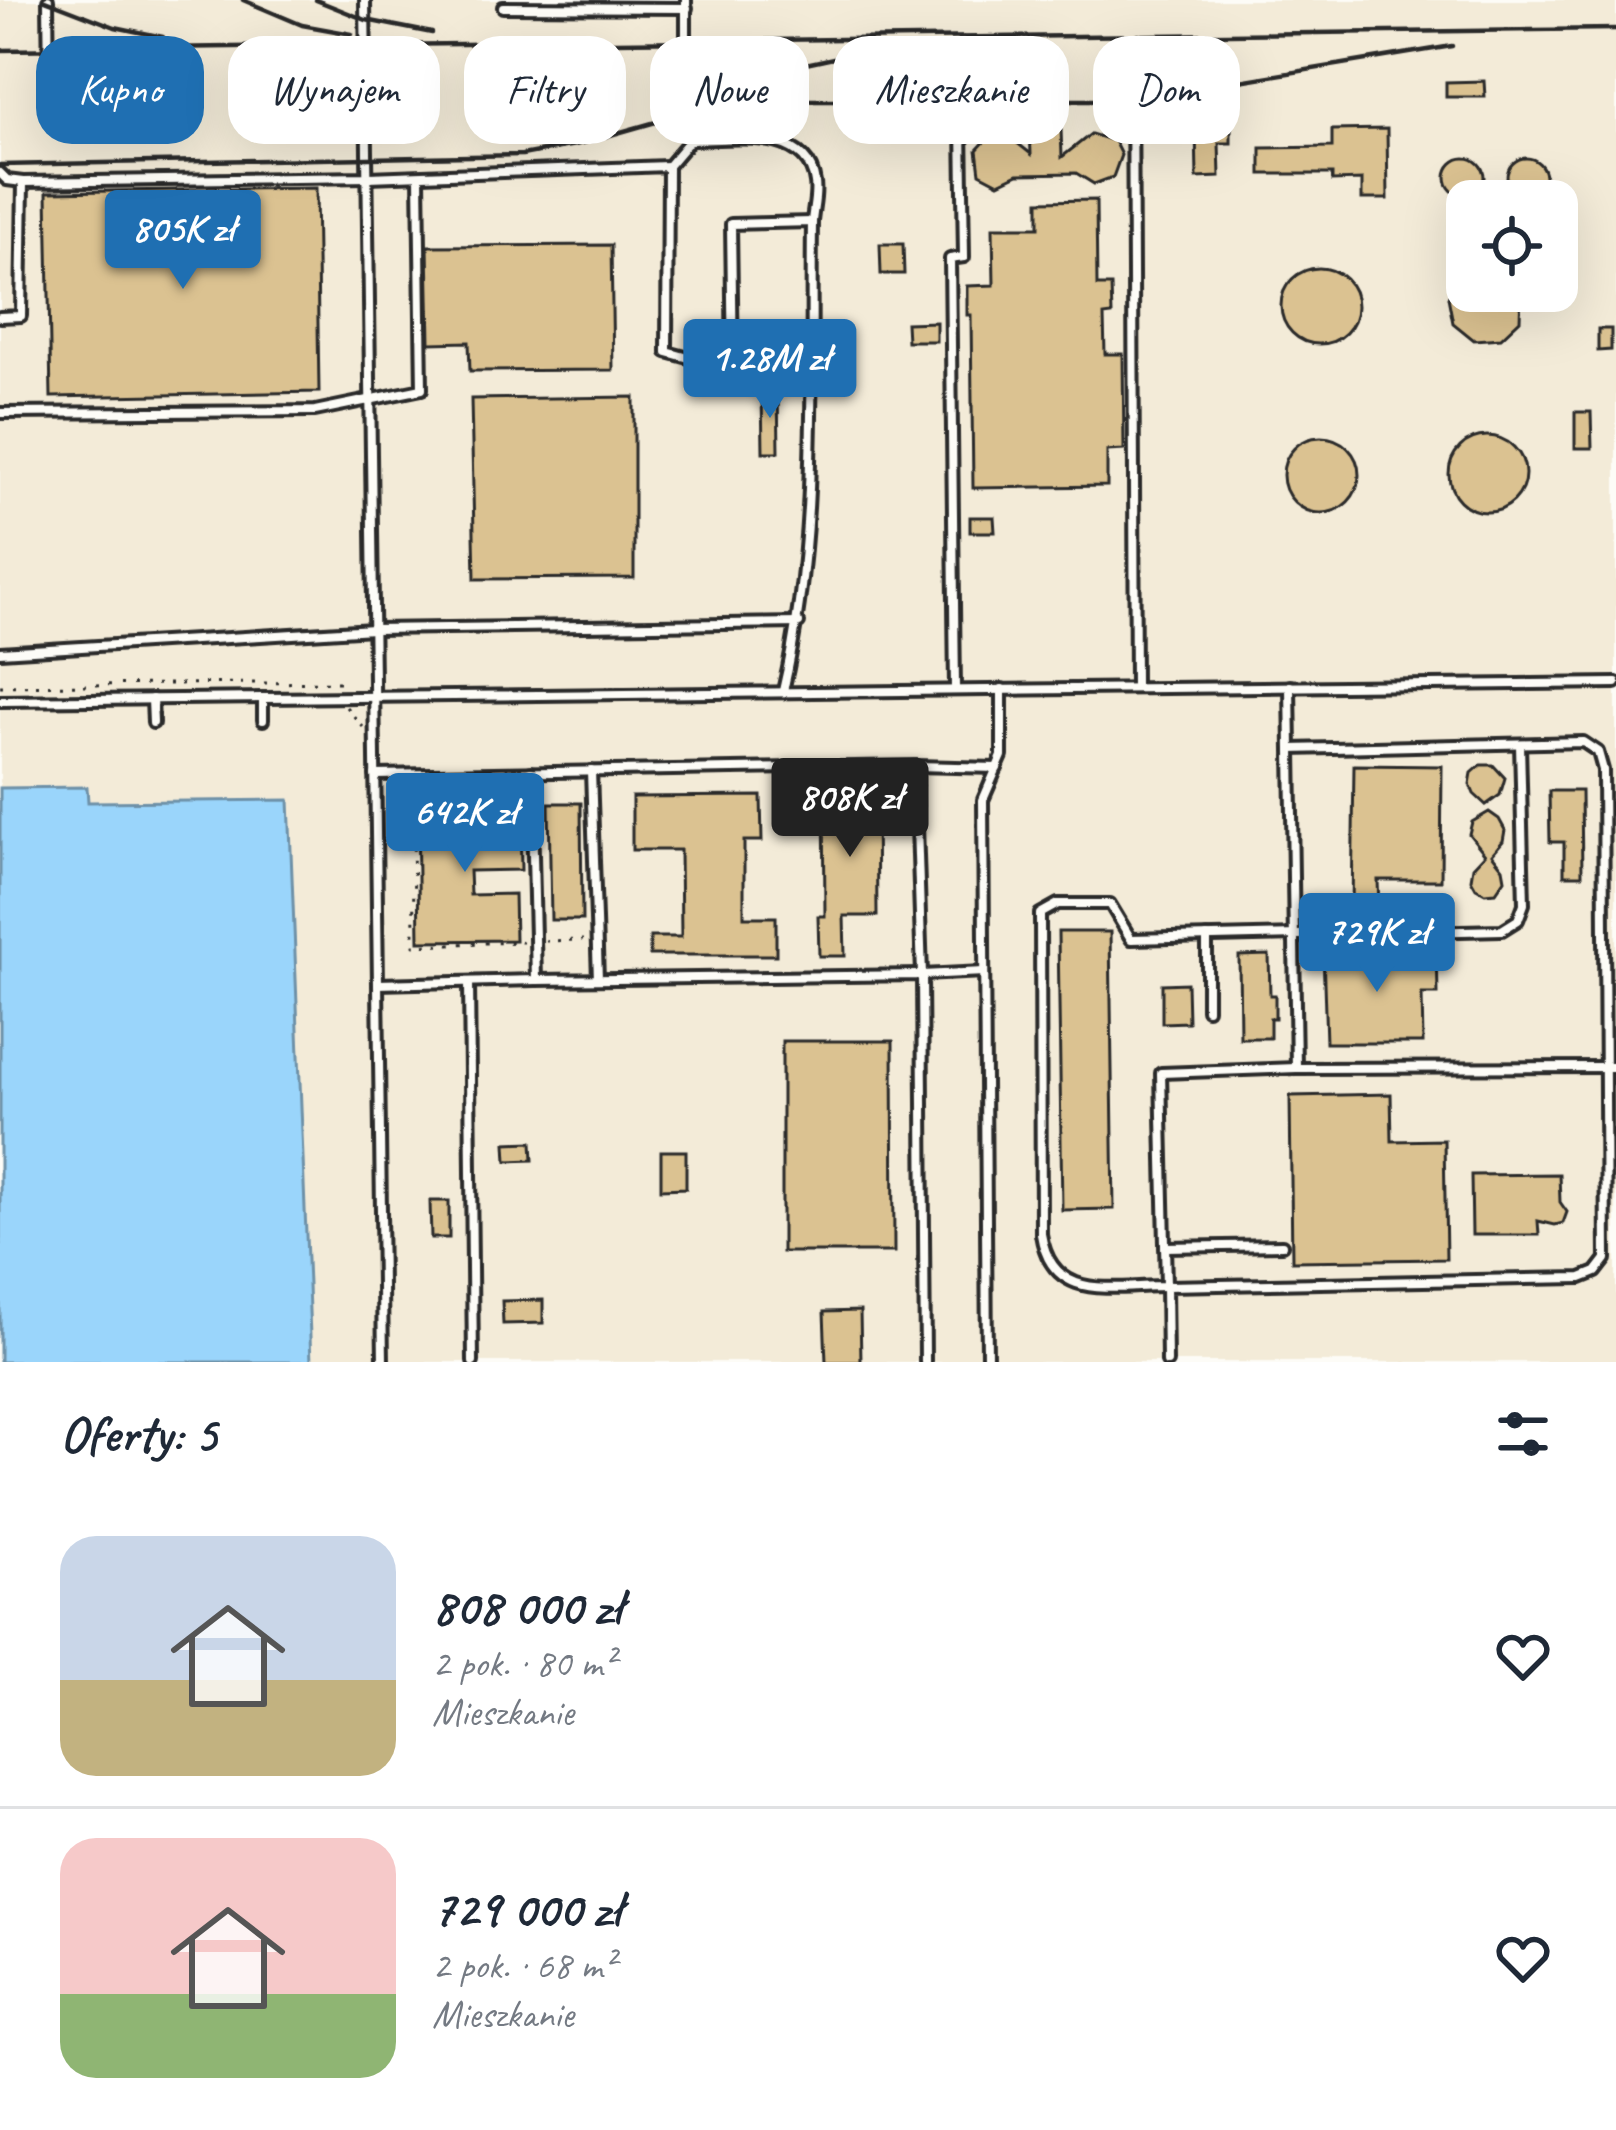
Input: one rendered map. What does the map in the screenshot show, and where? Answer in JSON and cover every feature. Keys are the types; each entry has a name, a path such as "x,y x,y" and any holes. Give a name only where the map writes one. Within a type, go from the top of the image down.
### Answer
{"lane":[{"path":"48,0 48,36"},
{"path":"365,0 383,1362"},
{"path":"503,7 687,4 687,36"},
{"path":"687,144 668,166 667,352 733,370 731,224 812,222"},
{"path":"778,144 800,152 815,184 809,540 799,622 783,692"},
{"path":"955,689 950,259 964,257 962,144"},
{"path":"1132,144 1135,687"},
{"path":"0,173 7,180 23,182 419,176 668,166"},
{"path":"0,413 315,410 422,388 419,176"},
{"path":"0,317 21,316 23,182"},
{"path":"0,652 374,629 799,622"},
{"path":"0,700 1616,682"},
{"path":"1290,686 1296,1068"},
{"path":"988,1362 982,800 1003,756 1002,689"},
{"path":"263,698 263,720"},
{"path":"152,699 153,723"},
{"path":"1291,749 1583,742 1598,752 1612,1067 1603,1267 1589,1276 1076,1286 1062,1279 1043,1250 1037,920 1052,905 1110,904 1131,939 1510,927 1524,904 1520,744"},
{"path":"916,766 925,1362"},
{"path":"375,775 997,768"},
{"path":"591,771 598,980"},
{"path":"532,772 536,980"},
{"path":"1207,937 1207,1009"},
{"path":"378,984 984,972"},
{"path":"469,982 472,1362"},
{"path":"1166,1362 1161,1073 1612,1067"},
{"path":"1165,1247 1282,1244"}],"path":[{"path":"0,686 344,682 344,697 354,720 363,728 374,729"},
{"path":"413,802 426,774"},
{"path":"401,775 413,802 414,945 597,940"}],"shaded area":[{"path":"0,0 1616,0 1616,1362 0,1362"}],"water":[{"path":"87,787 88,802 289,800 311,1362 0,1362 0,788"}],"building":[{"path":"1484,81 1485,97 1446,97 1446,82"},
{"path":"1387,129 1388,199 1362,199 1362,180 1332,181 1332,174 1261,174 1261,148 1332,147 1332,130"},
{"path":"1091,134 1093,144 1116,144 1121,155 1113,177 1094,184 1076,173 1018,174 999,183 980,173 977,150 982,144 1018,144 1031,154 1031,144 1062,144 1062,157"},
{"path":"1196,144 1219,144 1220,177 1197,178"},
{"path":"1458,159 1472,159 1483,170 1484,180 1446,180 1447,170"},
{"path":"1519,159 1533,159 1544,170 1545,180 1507,180 1508,170"},
{"path":"316,188 319,392 51,397 47,192"},
{"path":"1096,200 1097,286 1111,286 1112,315 1104,316 1105,354 1123,354 1124,450 1107,451 1107,486 973,488 967,286 994,285 993,227 1039,227 1039,201"},
{"path":"880,244 903,244 904,274 881,274"},
{"path":"611,245 613,370 470,371 469,342 430,343 428,246"},
{"path":"1319,268 1346,279 1357,306 1346,333 1319,344 1292,333 1281,306 1292,279"},
{"path":"1451,312 1520,312 1520,320 1501,338 1474,340 1453,323"},
{"path":"936,322 936,341 907,341 906,323"},
{"path":"1598,329 1611,329 1611,350 1598,351"},
{"path":"762,390 778,390 779,452 763,452"},
{"path":"634,397 634,578 475,579 471,399"},
{"path":"1575,412 1591,412 1592,448 1575,448"},
{"path":"1487,436 1514,447 1525,474 1514,501 1487,512 1460,501 1449,474 1460,447"},
{"path":"1321,437 1348,448 1359,475 1348,502 1321,513 1294,502 1283,475 1294,448"},
{"path":"970,517 994,517 995,532 970,532"},
{"path":"1354,765 1442,766 1441,880 1378,880 1379,908 1352,908"},
{"path":"1481,765 1493,765 1505,778 1500,795 1486,805 1470,784 1472,773"},
{"path":"824,788 902,788 902,803 876,803 877,916 844,916 845,956 819,956 818,916 825,916"},
{"path":"1549,791 1581,791 1582,875 1564,875 1564,842 1550,842"},
{"path":"761,796 762,841 744,841 744,917 776,917 776,955 650,955 650,937 681,937 680,850 632,850 632,797"},
{"path":"549,803 581,803 582,920 551,920"},
{"path":"512,812 512,822 520,822 521,870 469,871 470,895 514,894 515,940 419,941 417,813"},
{"path":"1489,812 1505,830 1492,854 1505,879 1496,892 1485,893 1471,879 1473,867 1485,854 1469,834 1472,822"},
{"path":"1058,932 1110,932 1114,1209 1062,1210"},
{"path":"1437,951 1438,994 1422,994 1423,1043 1326,1043 1323,952"},
{"path":"1269,955 1270,995 1275,995 1270,1038 1240,1038 1239,956"},
{"path":"1187,983 1188,1022 1162,1023 1162,984"},
{"path":"782,1041 893,1041 894,1252 782,1252"},
{"path":"1391,1094 1392,1141 1444,1140 1446,1259 1292,1261 1290,1096"},
{"path":"532,1142 533,1160 507,1161 506,1143"},
{"path":"661,1151 686,1151 686,1188 661,1189"},
{"path":"1559,1174 1560,1202 1567,1212 1563,1223 1538,1221 1539,1235 1472,1235 1471,1175"},
{"path":"430,1201 449,1201 449,1238 431,1238"},
{"path":"543,1300 543,1323 503,1324 502,1301"},
{"path":"860,1311 861,1362 826,1362 824,1312"}],"railway":[{"path":"45,0 115,27 158,36"},
{"path":"243,0 302,25 352,34"},
{"path":"316,0 366,20 432,33"},
{"path":"0,50 1616,29"},
{"path":"0,165 522,155 691,112 765,100 1097,100 1167,93 1452,46"},
{"path":"809,63 833,58"}]}
